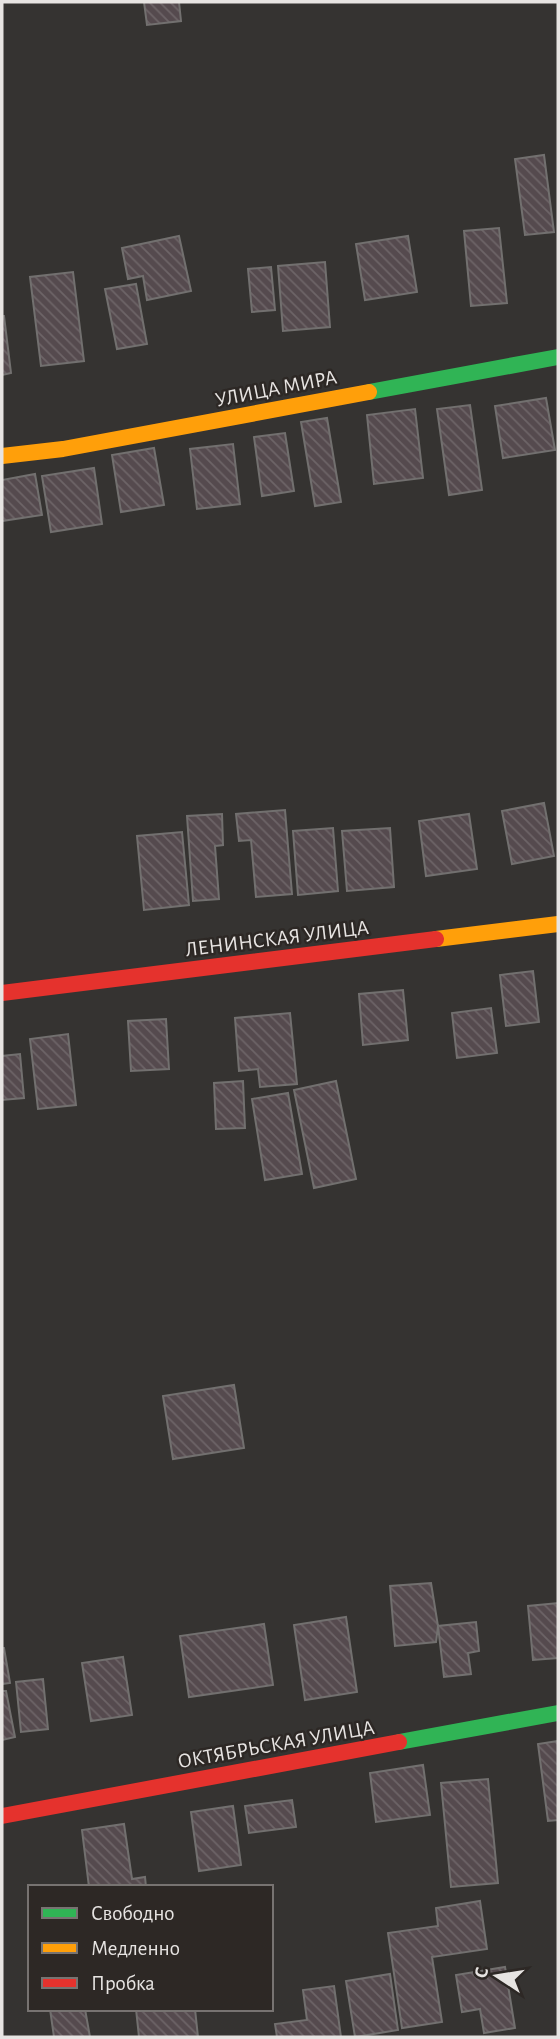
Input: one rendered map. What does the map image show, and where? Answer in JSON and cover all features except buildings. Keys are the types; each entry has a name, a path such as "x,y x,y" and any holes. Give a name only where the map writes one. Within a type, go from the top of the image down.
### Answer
{"street":[{"name":"УЛИЦА МИРА","path":"2,456 77,447 558,357"},
{"name":"ЛЕНИНСКАЯ УЛИЦА","path":"2,993 558,924"},
{"name":"ОКТЯБРЬСКАЯ УЛИЦА","path":"2,1816 558,1713"}],"traffic: fast":[{"path":"369,392 558,357"},
{"path":"399,1742 558,1713"}],"traffic: slow":[{"path":"2,456 63,449 369,392"},
{"path":"436,939 558,924"}],"traffic: jam":[{"path":"2,993 436,939"},
{"path":"2,1816 399,1742"}]}
